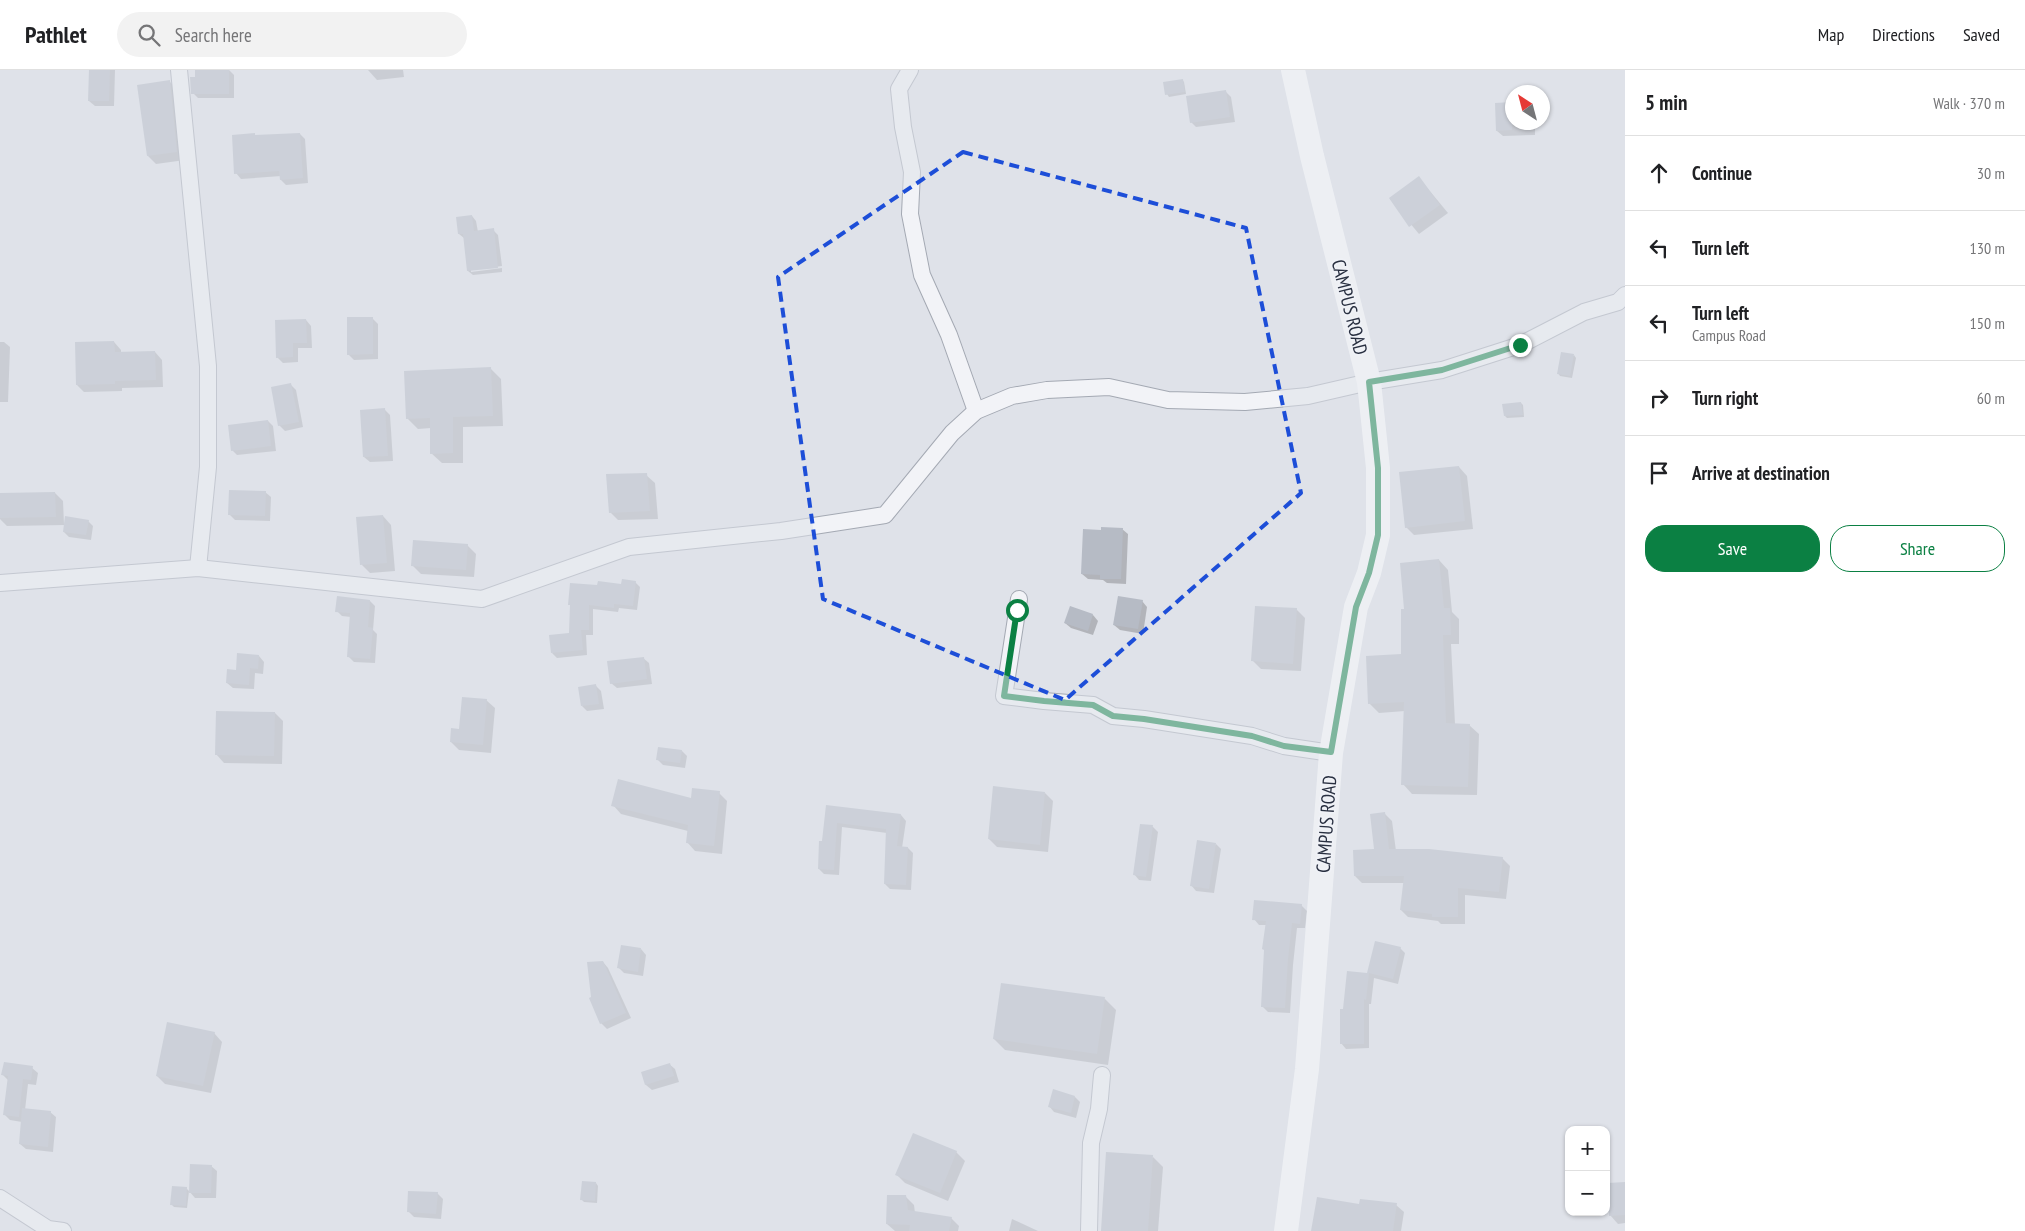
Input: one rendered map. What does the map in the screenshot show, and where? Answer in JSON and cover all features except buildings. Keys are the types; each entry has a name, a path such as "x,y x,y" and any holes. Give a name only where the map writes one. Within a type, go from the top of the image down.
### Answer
{"street":[{"path":"179,70 208,366 208,467 198,568"},
{"path":"910,70 899,89 903,127 912,172 910,214 922,275 948,335 976,411"},
{"name":"CAMPUS ROAD","path":"1286,1231 1307,1069 1331,752 1356,607 1369,573 1378,535 1378,468 1369,382 1312,156 1293,70"},
{"path":"0,582 198,568 482,599 628,547 781,531 885,515 952,433 976,411 1012,396 1047,390 1108,387 1168,400 1245,402 1308,396 1369,382 1442,370 1520,345 1584,312 1618,302 1625,295"},
{"path":"1020,599 1004,696 1093,705 1113,716 1252,736 1284,746 1331,752"},
{"path":"1090,1231 1091,1143 1099,1110 1102,1075"},
{"path":"0,1198 48,1230 63,1231"}],"highlighted area":[{"path":"963,152 1246,228 1301,493 1065,700 823,599 778,277"}],"route":[{"path":"1017,610 1004,696 1093,705 1113,716 1252,736 1284,746 1331,752 1356,607 1369,573 1378,535 1378,468 1369,382 1442,370 1520,345"}]}
